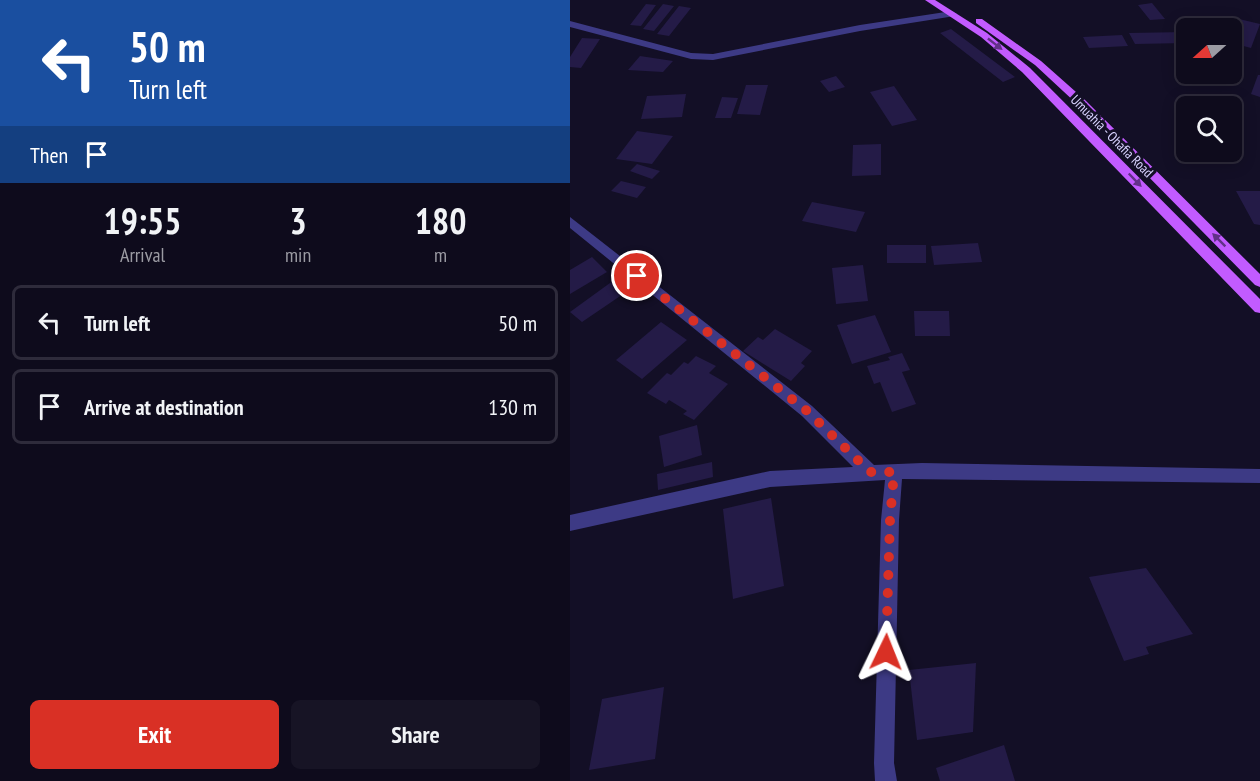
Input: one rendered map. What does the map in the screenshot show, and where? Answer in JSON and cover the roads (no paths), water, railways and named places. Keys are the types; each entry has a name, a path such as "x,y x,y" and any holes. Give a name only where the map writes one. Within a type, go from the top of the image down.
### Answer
{"main road":[{"name":"Umuahia - Ohafia Road","path":"929,0 984,35 1026,70 1260,308"},
{"name":"Umuahia - Ohafia Road","path":"938,0 958,8 989,27 1038,63 1081,102 1260,282"}],"street":[{"path":"570,24 692,56 713,57 860,28 952,14"},
{"path":"570,221 807,411 870,472"},
{"path":"570,523 770,479 870,472 922,470 1260,476"},
{"path":"886,781 884,728 890,520 894,472"}]}
